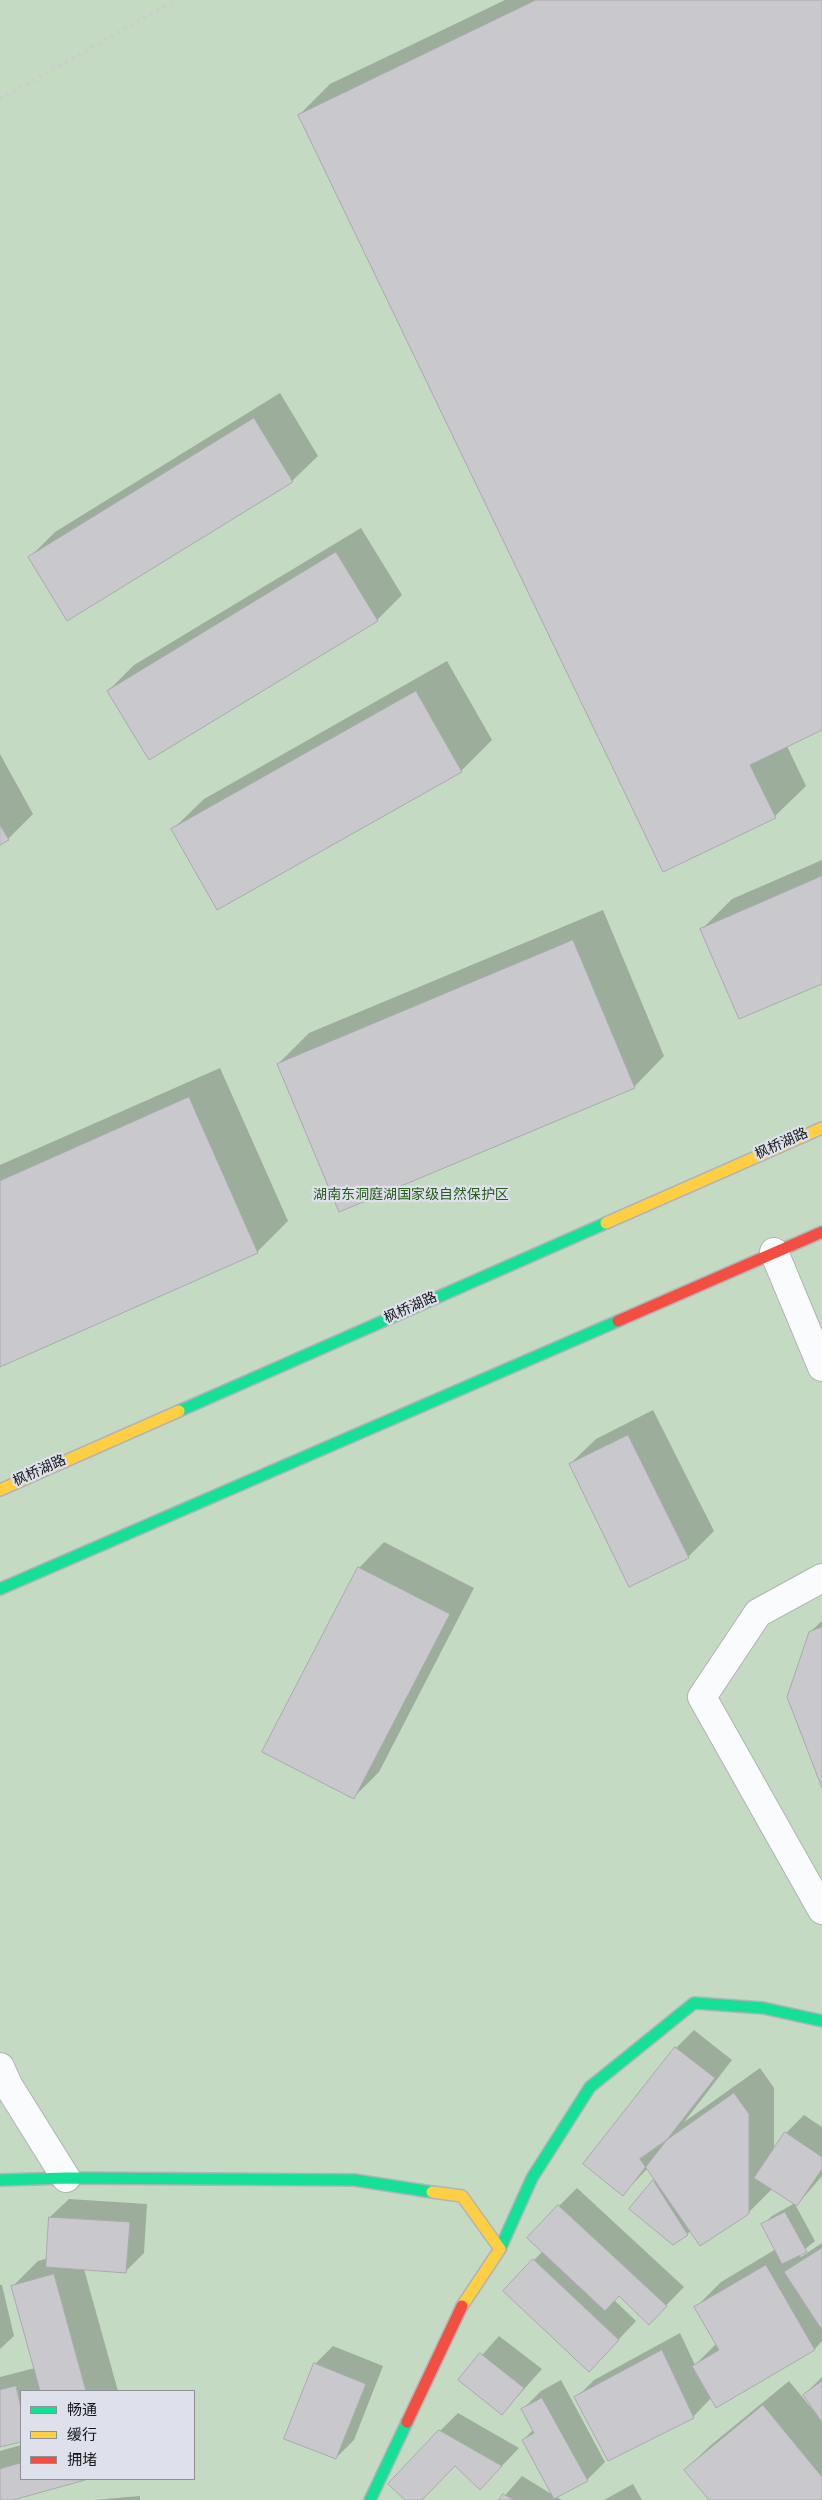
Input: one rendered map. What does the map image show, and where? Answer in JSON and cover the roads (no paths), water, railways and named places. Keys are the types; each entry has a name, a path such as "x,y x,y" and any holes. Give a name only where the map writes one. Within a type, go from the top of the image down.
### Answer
{"main road":[{"name":"枫桥湖路","path":"0,1490 822,1128"},
{"path":"0,1589 822,1232"},
{"path":"370,2500 456,2313 500,2249 532,2178 590,2087 694,2003 763,2008 822,2021"},
{"path":"0,2180 66,2178 354,2180 462,2196 500,2249"}],"street":[{"path":"774,1252 822,1367"},
{"path":"822,1578 758,1613 702,1697 822,1910"},
{"path":"0,2068 8,2085 66,2178"}],"railway":[{"path":"0,99 176,0"}],"park label":[{"name":"湖南东洞庭湖国家级自然保护区","path":"411,1196"}]}
